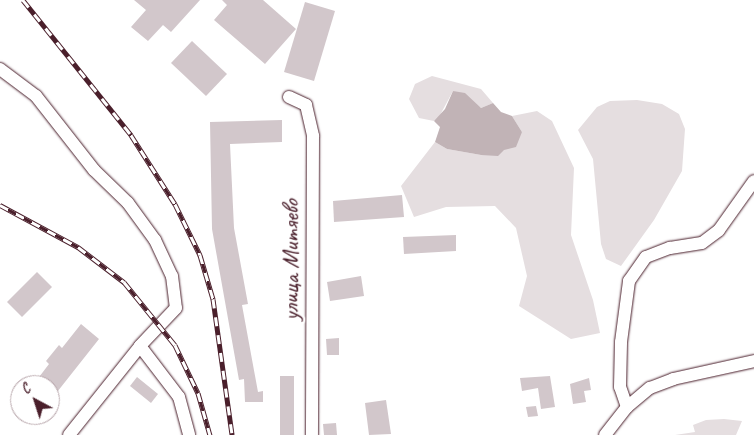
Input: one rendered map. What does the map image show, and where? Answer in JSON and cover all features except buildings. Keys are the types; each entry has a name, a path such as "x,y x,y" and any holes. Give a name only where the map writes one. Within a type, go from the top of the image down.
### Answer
{"street":[{"path":"0,69 36,96 94,170 128,204 155,240 172,276 176,308 140,346 69,435"},
{"name":"улица Митяево","path":"289,98 306,105 313,136 312,435"},
{"path":"627,407 620,387 621,342 629,281 646,256 670,248 702,243 719,230 754,181"},
{"path":"140,346 179,397 189,435"},
{"path":"605,435 627,407 650,388 673,379 754,361"}],"shaded area":[{"path":"432,76 481,89 493,103 481,108 453,91 439,117 434,121 419,118 409,99 415,84"},
{"path":"453,91 465,93 481,108 493,103 501,112 512,116 522,132 516,147 504,150 498,156 481,155 447,149 435,142 440,127 434,121 445,109"},
{"path":"637,100 662,104 679,114 685,129 682,171 654,220 621,266 606,259 601,244 593,159 578,130 597,107 610,101"},
{"path":"537,111 552,121 574,168 571,235 593,300 600,333 571,339 519,306 527,276 516,228 495,206 446,207 414,217 401,186 435,142 447,149 481,155 522,132 512,116"},
{"path":"706,420 742,421 736,435 675,435 695,432 693,425"}],"railway":[{"path":"23,0 131,135 175,204 200,255 213,299 232,435"},
{"path":"0,205 78,247 124,282 175,345 198,393 210,435"}]}
